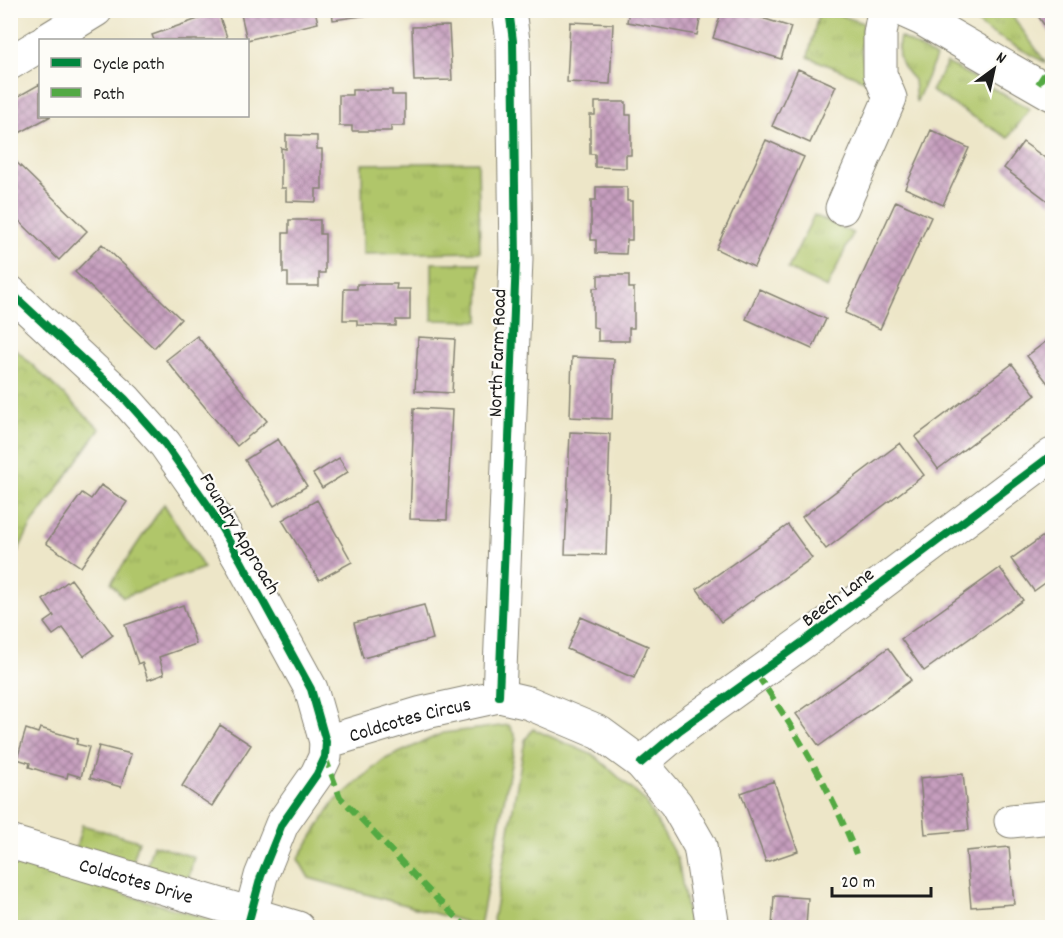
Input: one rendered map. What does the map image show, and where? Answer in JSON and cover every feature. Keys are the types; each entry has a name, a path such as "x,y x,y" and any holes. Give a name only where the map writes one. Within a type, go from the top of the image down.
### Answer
{"street":[{"path":"49,39 96,10"},
{"name":"North Farm Road","path":"499,696 516,259 513,41 509,10"},
{"path":"842,208 890,98 880,74 880,34 884,10"},
{"path":"917,13 1053,94"},
{"path":"10,63 39,46"},
{"name":"Foundry Approach","path":"10,292 125,399 165,444 182,468 236,551 294,655 311,689 327,742"},
{"name":"Beech Lane","path":"641,763 680,730 811,636 1053,455"},
{"name":"Coldcotes Circus","path":"249,921 261,876 282,824 317,774 325,757 327,742 422,713 499,696 529,703 600,733 641,763 676,804 700,846 713,927"},
{"path":"1011,820 1053,816"},
{"name":"Coldcotes Drive","path":"10,842 249,921 298,927"}],"green space":[{"path":"819,11 828,11 863,23 861,51 869,82 808,57"},
{"path":"970,11 1009,11 1046,63 986,30"},
{"path":"900,37 936,57 916,103 914,80 899,55"},
{"path":"947,63 1030,109 1008,138 931,91"},
{"path":"478,162 480,252 363,254 362,164"},
{"path":"814,215 853,233 827,288 788,269"},
{"path":"432,263 480,263 479,321 432,320"},
{"path":"11,345 100,429 31,526 11,564"},
{"path":"164,504 204,568 123,597 111,583"},
{"path":"509,725 516,738 480,926 309,878 298,859 333,803 383,760 443,733"},
{"path":"533,729 595,756 645,801 678,860 690,927 496,927 493,920 525,740"},
{"path":"82,825 139,841 132,865 76,848"},
{"path":"153,845 194,857 188,880 146,868"},
{"path":"11,861 219,922 218,927 11,927"}],"building":[{"path":"240,10 315,10 318,23 247,39"},
{"path":"332,10 391,10 392,12 333,20"},
{"path":"629,10 702,10 697,35 627,22"},
{"path":"722,10 736,10 791,27 781,59 713,38"},
{"path":"1034,10 1052,10 1052,36 1038,16"},
{"path":"218,12 228,39 154,39 152,35"},
{"path":"570,22 613,24 610,84 567,82"},
{"path":"449,26 452,80 414,81 412,27"},
{"path":"798,69 836,86 810,143 772,126"},
{"path":"39,85 39,117 49,117 10,138 10,101"},
{"path":"352,90 392,90 392,95 405,95 405,126 391,126 391,131 352,131 352,126 339,126 339,95 352,95"},
{"path":"595,102 626,102 626,115 631,115 631,155 626,155 626,168 595,167 595,154 590,154 590,115 595,115"},
{"path":"931,130 969,148 943,205 905,188"},
{"path":"286,135 317,136 317,149 322,149 322,189 316,189 316,202 286,201 286,188 281,188 281,148 286,149"},
{"path":"766,140 804,157 754,267 716,249"},
{"path":"1023,142 1052,163 1052,204 1004,168"},
{"path":"10,156 87,231 59,260 10,212"},
{"path":"596,187 627,187 627,201 632,201 632,240 627,240 626,254 596,253 596,240 591,240 591,200 596,200"},
{"path":"896,201 931,217 880,329 845,313"},
{"path":"289,220 320,220 320,234 325,234 325,273 319,273 319,286 288,286 288,273 283,273 283,233 289,233"},
{"path":"102,244 181,319 154,348 75,272"},
{"path":"598,275 629,275 629,288 634,288 634,328 629,328 629,341 598,341 598,328 593,327 593,288 598,288"},
{"path":"357,284 397,284 396,289 410,289 410,320 396,320 396,326 357,325 357,320 343,320 344,289 357,289"},
{"path":"759,289 826,319 812,349 746,319"},
{"path":"197,336 267,421 237,446 166,360"},
{"path":"418,337 455,339 452,393 415,391"},
{"path":"1052,337 1052,384 1050,386 1027,356"},
{"path":"572,357 614,359 612,419 570,417"},
{"path":"1012,364 1036,395 938,469 915,437"},
{"path":"414,408 452,410 447,520 410,519"},
{"path":"570,432 610,434 606,555 565,554"},
{"path":"278,439 307,486 274,506 245,460"},
{"path":"900,443 924,475 826,549 802,517"},
{"path":"339,458 348,472 322,488 313,474"},
{"path":"101,485 127,502 81,567 46,543 82,493 91,499"},
{"path":"317,500 352,562 319,580 282,520"},
{"path":"788,525 812,558 721,622 697,589"},
{"path":"1052,530 1052,578 1034,591 1011,559"},
{"path":"1000,568 1023,600 924,671 901,639"},
{"path":"71,579 113,635 84,656 63,628 53,635 44,623 54,616 43,600"},
{"path":"183,605 196,644 159,657 164,674 148,680 142,662 138,664 125,625"},
{"path":"424,605 433,639 363,658 354,623"},
{"path":"581,617 648,646 634,678 567,649"},
{"path":"888,648 911,680 819,746 796,714"},
{"path":"220,725 251,745 212,806 182,786"},
{"path":"40,728 78,739 76,744 89,747 81,777 68,773 67,778 48,773 29,767 30,763 17,759 26,729 38,733"},
{"path":"99,746 131,754 121,787 90,778"},
{"path":"963,774 969,830 925,834 920,778"},
{"path":"774,781 798,851 766,862 741,793"},
{"path":"1009,847 1014,904 971,907 966,851"},
{"path":"774,896 808,898 806,927 772,927"}],"marked path":[{"path":"1038,84 1052,63"},
{"path":"757,675 812,762 836,808 856,854"},
{"path":"325,757 340,797 436,898 468,928"}],"cycle path":[{"path":"499,696 516,259 513,41 509,10"},
{"path":"10,292 125,399 165,444 207,504 241,561 311,689 326,742 325,757 317,774 282,824 261,876 247,928"},
{"path":"641,763 680,730 811,636 1052,455"}]}
